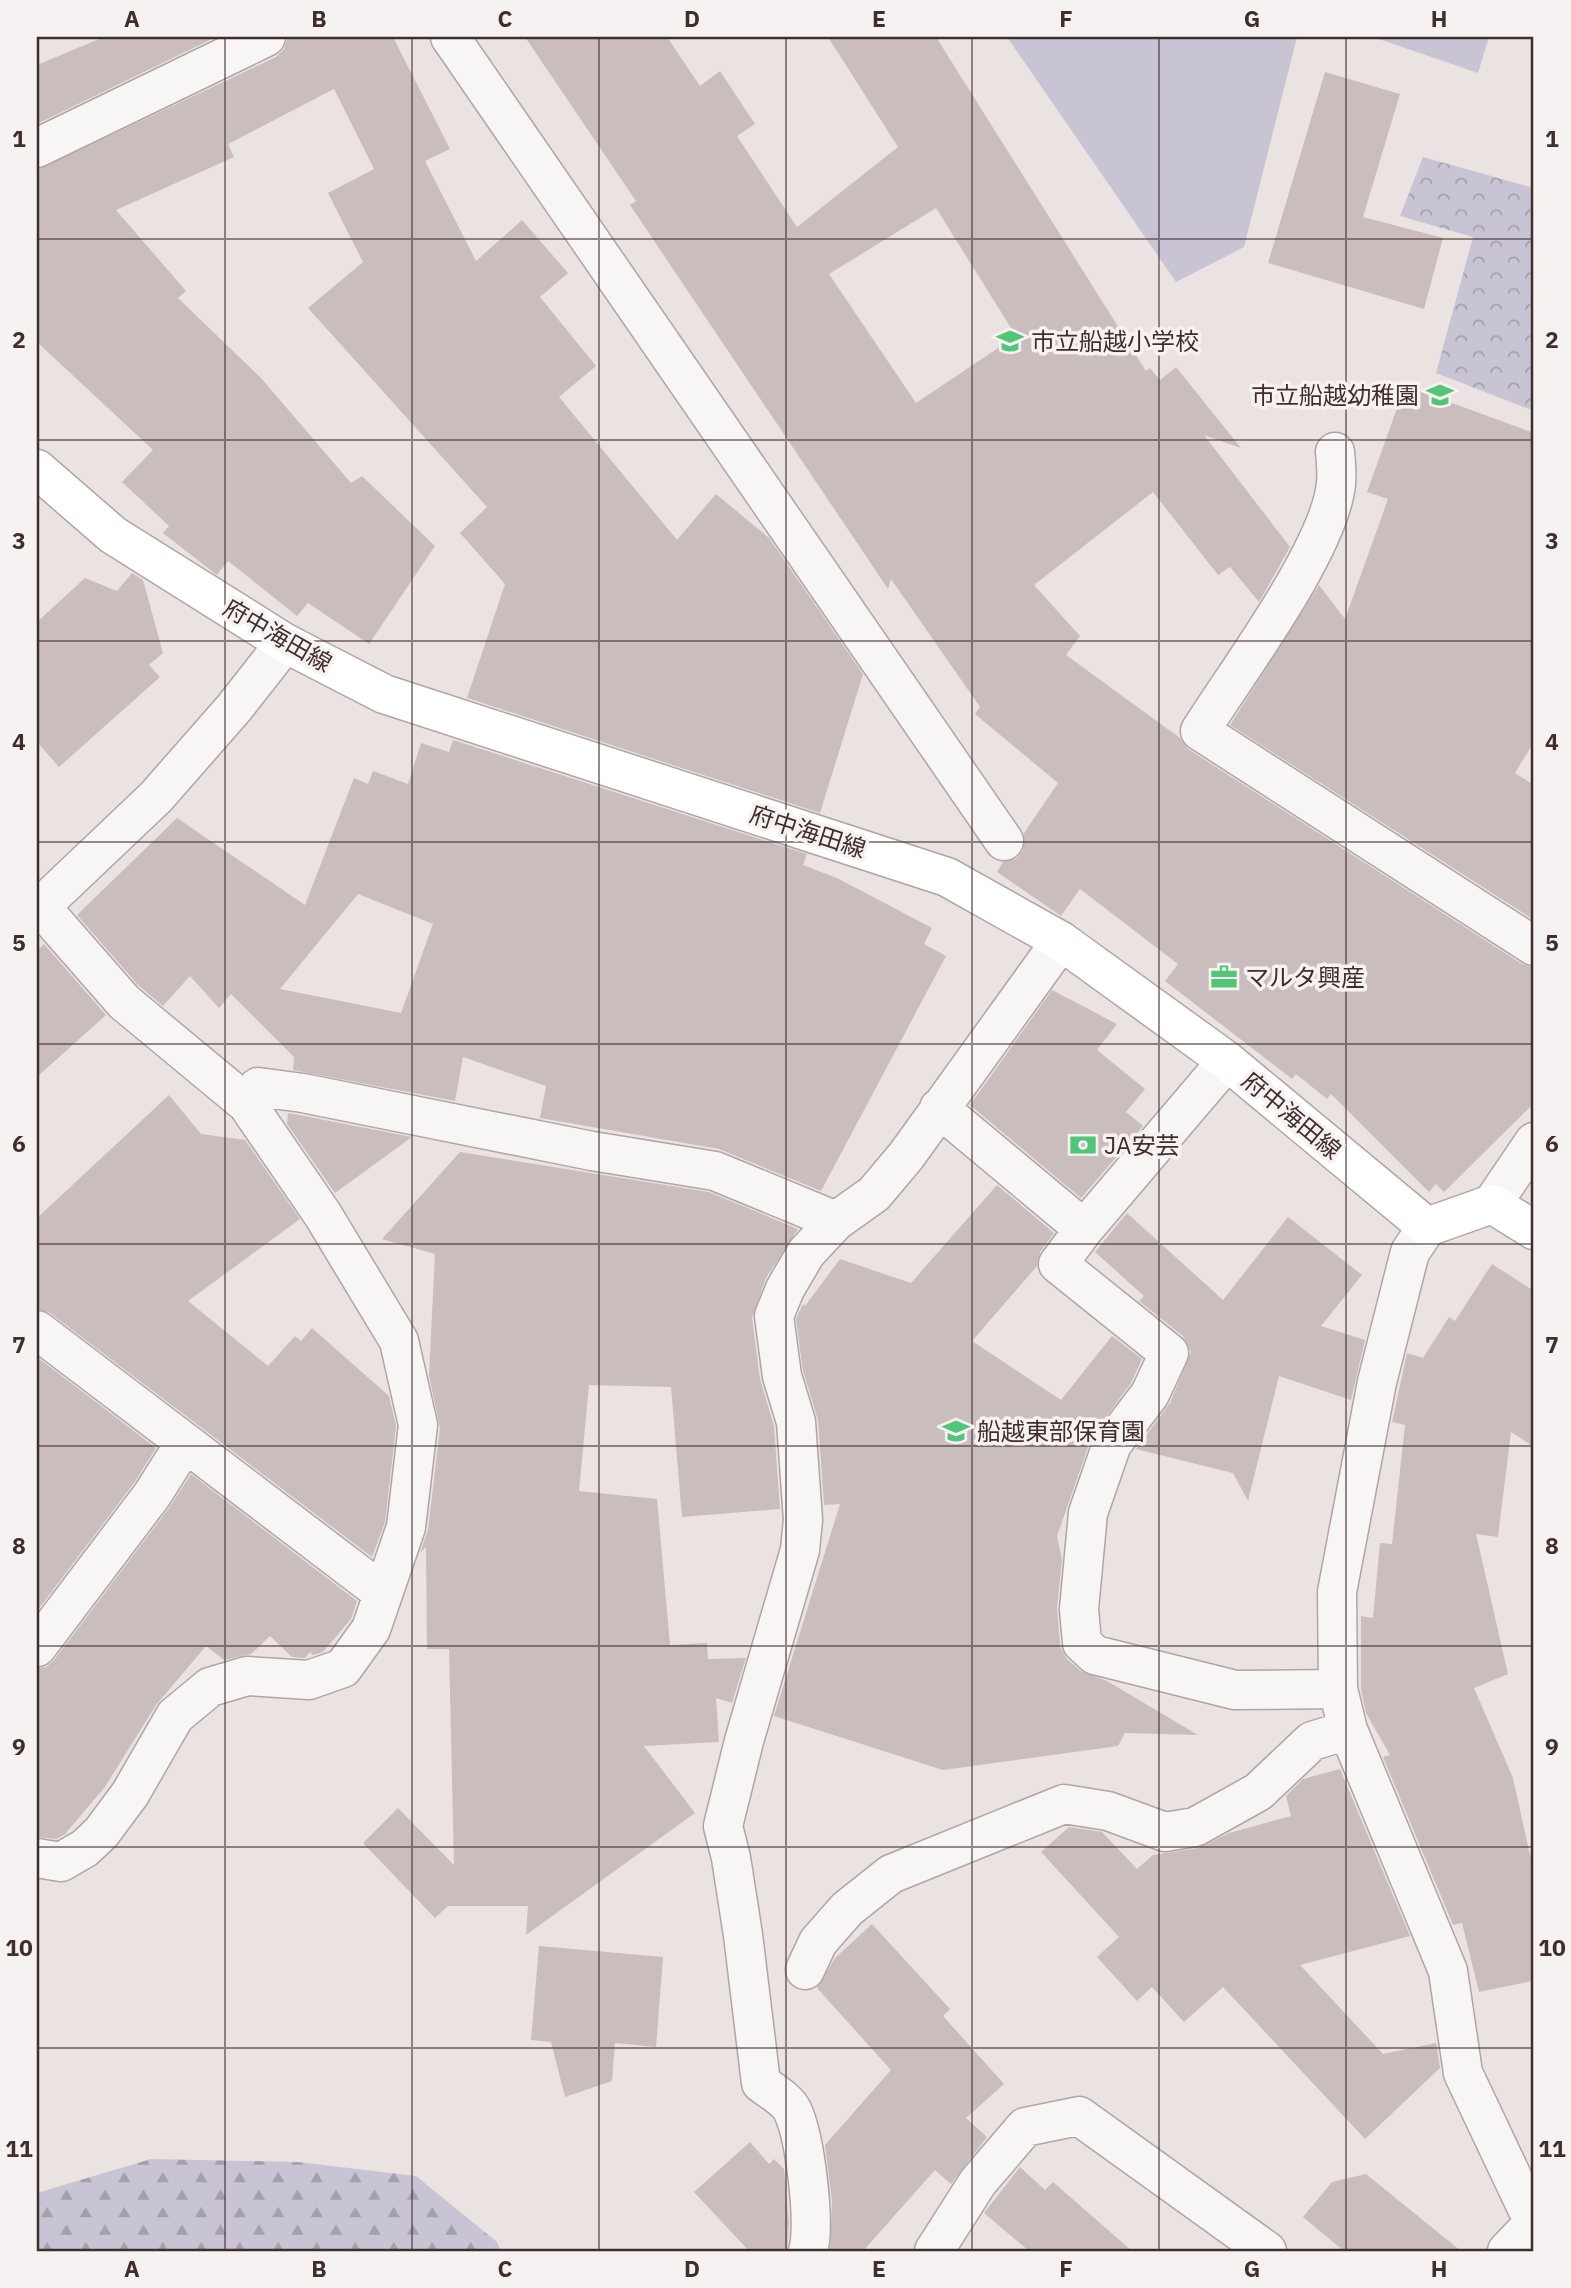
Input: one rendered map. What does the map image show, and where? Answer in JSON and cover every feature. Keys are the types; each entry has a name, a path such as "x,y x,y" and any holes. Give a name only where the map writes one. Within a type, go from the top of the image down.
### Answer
{"main road":[{"name":"府中海田線","path":"37,469 113,535 285,643 384,694 947,877 1061,941 1227,1061 1427,1227"},
{"path":"1427,1227 1492,1203 1534,1230"}],"street":[{"path":"37,148 266,37"},
{"path":"450,37 1004,841"},
{"path":"1335,452 1336,485 1323,527 1294,583 1200,731 1534,946"},
{"path":"37,1858 61,1861 85,1849 101,1833 130,1794 174,1716 210,1688 247,1676 309,1681 343,1668 371,1629 407,1527 418,1425 399,1341 323,1215 247,1104 124,1002 38,908 156,797 234,708 285,643"},
{"path":"808,2251 813,2235 809,2192 793,2110 761,2083 743,1935 723,1826 744,1741 800,1550 803,1520 796,1422 782,1376 774,1316 806,1253 836,1221 874,1194 906,1156 1061,941"},
{"path":"1227,1061 1084,1229 1058,1264 1169,1353 1150,1394 1112,1444 1088,1513 1079,1609 1083,1643 1095,1655 1235,1690 1338,1689"},
{"path":"247,1104 258,1087 303,1093 592,1151 715,1171 836,1221"},
{"path":"939,1108 1084,1229"},
{"path":"1492,1203 1534,1142"},
{"path":"1427,1227 1410,1252 1377,1382 1337,1592 1338,1689 1348,1730 1448,1971 1463,2073 1534,2223 1507,2251"},
{"path":"37,1329 383,1593"},
{"path":"37,1647 152,1495 185,1443"},
{"path":"805,1970 818,1942 846,1909 891,1874 1064,1804 1108,1811 1165,1832 1195,1827 1258,1792 1312,1741 1348,1730"},
{"path":"934,2251 978,2182 1025,2127 1079,2116 1268,2251"}],"green space":[{"path":"1007,37 1297,37 1244,247 1176,282"},
{"path":"1373,37 1489,37 1478,73"},
{"path":"1423,157 1534,188 1534,411 1436,373 1473,237 1400,216"},
{"path":"151,2159 298,2162 416,2176 497,2242 501,2251 37,2251 37,2193"}],"building":[{"path":"104,37 216,37 37,124 37,65"},
{"path":"288,37 393,37 450,149 425,161 476,261 522,220 568,273 540,297 596,366 559,397 677,540 716,494 769,538 863,674 820,813 467,698 505,584 460,533 487,507 308,308 363,262 328,193 374,169 334,89 228,144 234,157 116,210 186,291 178,298 261,378 351,483 362,476 435,546 369,644 308,603 297,616 228,561 217,575 163,533 169,526 122,482 153,450 37,342 37,170 276,57 284,49"},
{"path":"525,37 667,37 700,86 720,71 755,124 737,136 797,227 898,147 828,37 936,37 1146,371 1150,368 1160,380 1176,367 1241,448 1204,435 1290,547 1259,602 1230,567 1218,575 1153,492 1034,585 1080,636 1066,655 1180,738 1188,749 1522,964 1534,968 1534,1103 1444,1192 1436,1184 1429,1192 1331,1094 1327,1099 1296,1074 1292,1079 1165,981 1178,964 1080,889 1061,916 997,872 1003,862 1016,859 1023,851 1024,833 1058,783 975,714 980,707 891,579 888,589 630,205 636,201","holes":["936,208 1016,336 916,403 829,274"]},
{"path":"1325,72 1400,94 1363,217 1443,238 1424,309 1268,263"},
{"path":"1405,386 1534,433 1534,742 1515,773 1534,785 1534,920 1230,725 1319,585 1345,619 1388,499 1367,492"},
{"path":"132,573 143,580 163,653 149,665 160,677 59,767 37,742 37,622 85,578 117,591"},
{"path":"453,740 807,854 803,865 837,878 932,928 924,944 946,956 821,1191 719,1149 540,1118 546,1086 463,1057 455,1101 293,1070 294,1057 231,994 219,1008 190,976 163,1006 138,985 77,915 177,818 305,905 354,778 368,784 373,771 408,784 421,743 449,752","holes":["358,894 433,924 401,1013 280,989"]},
{"path":"44,944 106,1015 37,1077 37,951"},
{"path":"1052,990 1117,1024 1097,1050 1145,1089 1126,1112 1143,1126 1081,1198 970,1105"},
{"path":"169,1095 201,1134 245,1140 300,1219 188,1301 268,1366 295,1336 301,1341 312,1328 389,1396 396,1426 385,1522 372,1557 50,1313 37,1309 37,1218"},
{"path":"288,1113 412,1137 335,1193 287,1124"},
{"path":"460,1152 709,1192 798,1229 766,1278 752,1318 760,1379 774,1426 780,1509 682,1517 671,1387 589,1385 579,1491 657,1499 670,1645 707,1643 708,1659 746,1658 732,1703 716,1698 719,1742 644,1746 695,1813 526,1935 528,1906 448,1906 435,1918 363,1843 398,1808 454,1865 449,1649 427,1649 426,1547 420,1553 428,1530 440,1428 429,1375 435,1254 382,1239"},
{"path":"997,1185 1054,1233 1040,1252 1037,1266 972,1341 1061,1400 1112,1336 1142,1359 1131,1383 1092,1436 1057,1536 1062,1560 1057,1607 1060,1646 1067,1659 1081,1671 1107,1681 1198,1735 1125,1733 1118,1746 943,1770 774,1716 840,1504 824,1505 818,1420 803,1371 796,1319 803,1304 805,1306 840,1259 911,1283"},
{"path":"1127,1213 1223,1300 1288,1217 1362,1275 1321,1326 1365,1340 1351,1400 1279,1376 1248,1501 1233,1473 1136,1449 1170,1403 1191,1352 1183,1336 1139,1301 1144,1296 1095,1252"},
{"path":"1492,1264 1534,1291 1534,1447 1511,1432 1498,1537 1476,1534 1508,1674 1474,1688 1513,1778 1534,1873 1534,1922 1532,1981 1479,1992 1462,1923 1453,1925 1383,1757 1390,1755 1366,1713 1361,1690 1361,1616 1373,1618 1380,1543 1392,1544 1405,1425 1392,1422 1407,1353 1423,1358 1449,1317 1455,1321"},
{"path":"37,1357 156,1448 134,1483 37,1611"},
{"path":"191,1474 357,1601 351,1619 323,1652 313,1655 310,1652 305,1658 292,1657 270,1636 251,1654 224,1660 206,1646 156,1705 105,1787 65,1834 57,1839 37,1837 37,1668 46,1667 54,1660 169,1508"},
{"path":"1340,1769 1410,1936 1300,1965 1383,2054 1436,2043 1440,2068 1365,2139 1223,1987 1184,2022 1152,1987 1137,2001 1097,1957 1119,1937 1041,1852 1069,1827 1102,1832 1137,1869 1153,1855 1199,1848 1229,1833 1291,1816 1286,1796 1303,1779"},
{"path":"872,1924 950,2009 943,2016 1004,2084 966,2118 987,2137 951,2184 935,2170 863,2251 830,2251 832,2201 825,2145 891,2070 817,1988 835,1958"},
{"path":"539,1946 663,1957 656,2047 615,2043 612,2081 565,2097 551,2042 531,2040"},
{"path":"750,2142 769,2164 774,2159 784,2169 789,2222 787,2251 749,2251 694,2192"},
{"path":"1020,2167 1045,2190 1053,2182 1132,2251 1029,2251 984,2213"},
{"path":"1366,2174 1461,2251 1344,2251 1303,2217 1332,2182"}],"place":[{"name":"市立船越小学校","path":"1010,341"},
{"name":"市立船越幼稚園","path":"1440,395"},
{"name":"マルタ興産","path":"1224,977"},
{"name":"JA安芸","path":"1083,1145"},
{"name":"船越東部保育園","path":"956,1431"}]}
